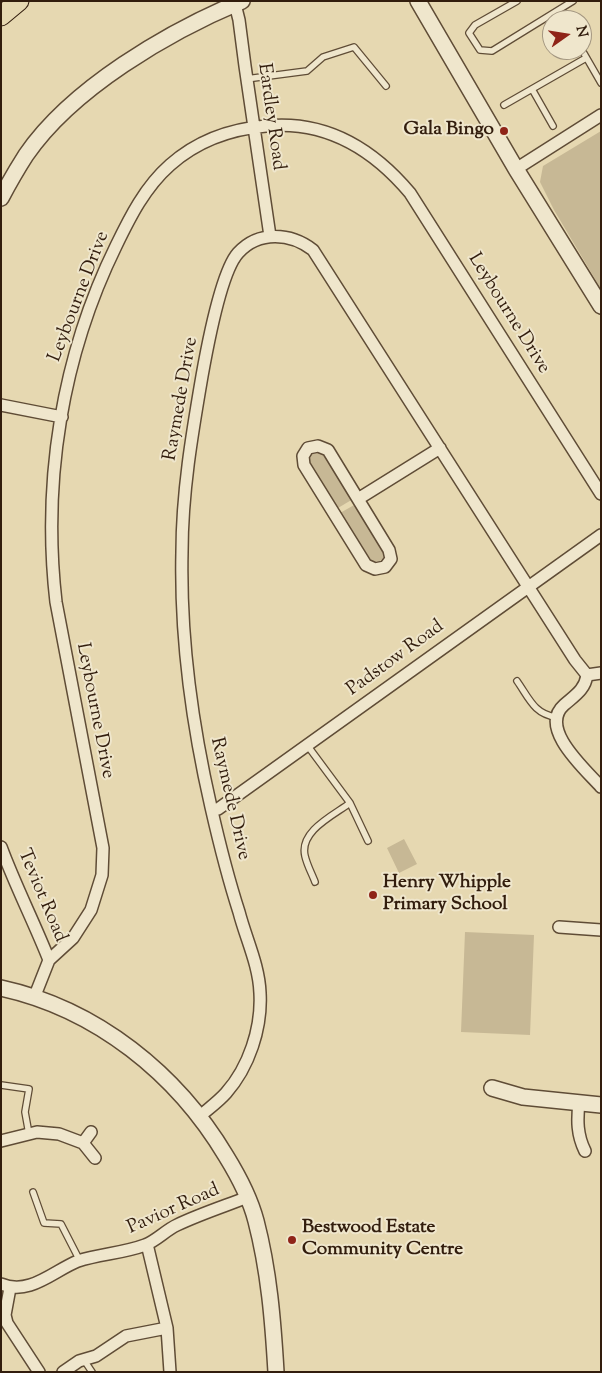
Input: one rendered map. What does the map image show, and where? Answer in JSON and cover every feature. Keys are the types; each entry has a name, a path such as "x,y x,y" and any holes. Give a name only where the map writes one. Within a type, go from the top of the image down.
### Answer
{"main road":[{"path":"1,16 20,1"}],"street":[{"path":"418,1 516,169 601,306"},
{"path":"1,198 27,154 56,120 90,89 152,47 239,3"},
{"name":"Eardley Road","path":"239,3 246,79 270,236"},
{"path":"516,169 601,115"},
{"name":"Leybourne Drive","path":"34,998 49,960 73,938 91,910 102,875 103,848 56,602 52,570 51,517 54,468 62,416 69,374 80,333 102,276 131,215 149,188 170,165 195,147 223,134 254,127 279,125 301,126 326,132 350,142 372,156 393,173 410,193 601,494"},
{"name":"Raymede Drive","path":"200,1116 225,1094 240,1073 256,1034 260,1015 261,994 258,972 238,912 199,754 183,618 182,551 184,504 192,432 208,346 227,272 235,256 241,250 259,239 270,236 294,238 313,250 587,676"},
{"path":"1,405 62,416"},
{"path":"318,446 328,450 358,499 389,550 391,559 386,567 375,569 366,565 304,465 303,456 308,448 318,446"},
{"path":"358,499 440,448"},
{"name":"Padstow Road","path":"212,810 218,809 601,535"},
{"path":"601,673 587,676 584,686 560,709 556,717 557,729 563,742 601,787"},
{"name":"Teviot Road","path":"1,847 49,960"},
{"path":"560,927 601,930"},
{"path":"1,988 34,998 84,1020 129,1047 166,1078 200,1116 242,1183 256,1221 269,1280 276,1372"},
{"path":"492,1088 524,1097 601,1105"},
{"path":"580,1103 579,1135 585,1151"},
{"path":"1,1141 29,1134 48,1132 60,1134 83,1143 95,1158"},
{"path":"83,1143 91,1132"},
{"name":"Pavior Road","path":"6,1286 27,1286 47,1279 64,1268 80,1261 147,1244 176,1225 248,1197"},
{"path":"147,1244 166,1328 170,1372"},
{"path":"6,1286 5,1315 7,1322 40,1372"},
{"path":"63,1372 79,1361 96,1356 126,1336 166,1328"}],"lane":[{"path":"517,1 475,25 469,33 480,50 492,51 573,1"},
{"path":"246,79 307,71 323,57 354,47 386,86"},
{"path":"504,105 583,60"},
{"path":"587,60 601,83"},
{"path":"532,89 553,126"},
{"path":"517,681 538,711 545,715 556,717"},
{"path":"307,745 350,803 368,842"},
{"path":"315,882 304,855 306,841 316,828 350,803"},
{"path":"1,1085 29,1089 26,1112 29,1134"},
{"path":"33,1192 44,1223 62,1224 80,1261"},
{"path":"84,1360 92,1372"}],"shaded area":[{"path":"601,131 601,289 554,210 540,182 543,166"},
{"path":"321,450 353,499 338,508 307,459 313,452"},
{"path":"356,504 384,550 384,557 379,562 372,561 364,554 340,513"},
{"path":"404,839 417,864 399,873 387,848"},
{"path":"465,932 534,935 530,1035 461,1032"}],"place":[{"name":"Gala Bingo","path":"504,131"},
{"name":"Henry Whipple Primary School","path":"373,895"},
{"name":"Bestwood Estate Community Centre","path":"292,1240"}]}
